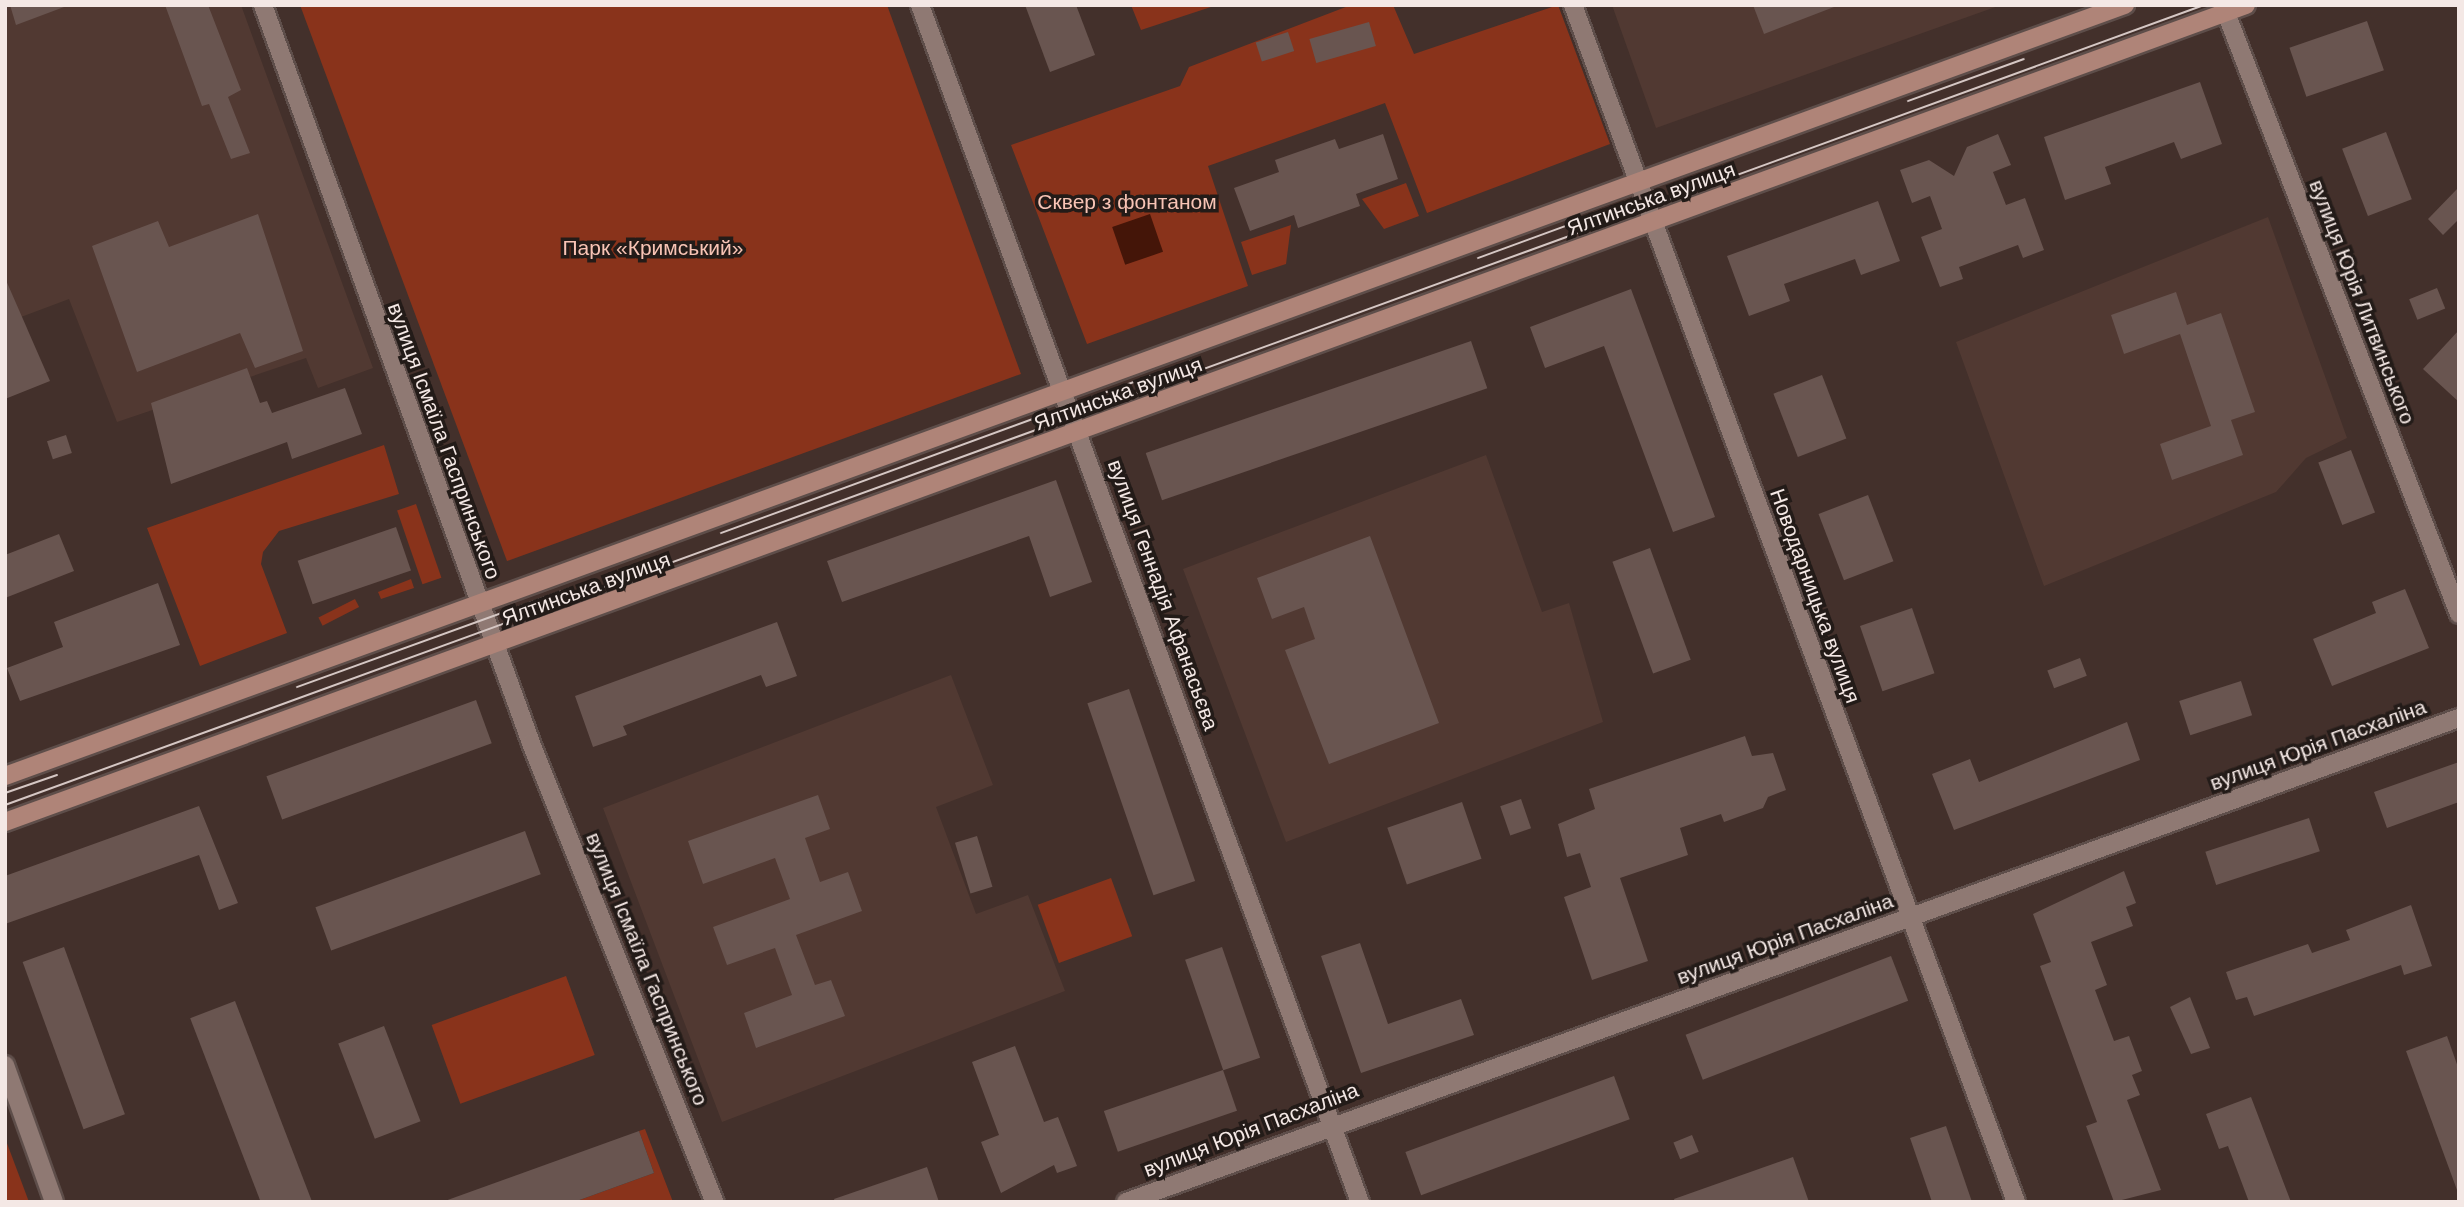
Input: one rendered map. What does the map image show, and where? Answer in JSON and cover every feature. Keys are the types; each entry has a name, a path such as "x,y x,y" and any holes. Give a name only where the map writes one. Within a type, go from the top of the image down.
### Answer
{"street":[{"name":"вулиця Ісмаїла Гаспринського","path":"263,5 496,646 715,1202"},
{"name":"вулиця Геннадія Афанасьєва","path":"920,5 1065,390 1360,1202"},
{"name":"Новодарницька вулиця","path":"1573,5 2016,1202"},
{"name":"Ялтинська вулиця","path":"5,776 2125,5"},
{"name":"Ялтинська вулиця","path":"5,822 496,646 1653,222 2225,9 2246,5"},
{"name":"вулиця Юрія Литвинського","path":"2225,9 2459,614"},
{"name":"вулиця Юрія Пасхаліна","path":"1126,1202 1331,1124 2459,718"},
{"path":"5,1065 54,1202"}],"shaded area":[{"path":"5,5 241,5 373,368 318,388 306,358 117,422 69,299 5,323"},
{"path":"1612,5 2001,5 1656,128"},
{"path":"1150,214 1163,252 1125,265 1112,227"},
{"path":"2268,217 2347,438 2306,458 2276,492 2044,586 1956,342"},
{"path":"1486,455 1542,612 1569,603 1603,722 1286,842 1183,569"},
{"path":"951,675 993,785 936,807 976,914 1028,895 1065,991 722,1122 603,808"}],"green space":[{"name":"Парк «Кримський»","path":"300,5 887,5 1021,374 507,561"},
{"path":"1131,5 1217,5 1141,30"},
{"name":"Сквер з фонтаном","path":"1351,5 1393,5 1414,54 1558,5 1610,144 1427,213 1385,103 1208,166 1248,286 1087,344 1011,145 1180,86 1189,67"},
{"path":"1406,183 1419,216 1384,229 1362,199"},
{"path":"1291,225 1286,264 1252,275 1241,242"},
{"path":"384,445 399,494 279,531 263,552 261,564 287,633 200,666 147,528"},
{"path":"416,504 441,578 422,584 397,511"},
{"path":"411,579 414,588 381,599 378,592"},
{"path":"355,599 359,607 323,626 318,618"},
{"path":"1111,878 1132,936 1059,963 1038,905"},
{"path":"566,976 595,1055 460,1104 432,1025"},
{"path":"645,1129 673,1202 574,1202 654,1173 639,1131"},
{"path":"5,1138 29,1202 5,1202"}],"building":[{"path":"10,5 63,5 64,7 16,25"},
{"path":"165,5 208,5 241,90 228,97 250,153 231,159 209,104 202,106"},
{"path":"1025,5 1076,5 1095,55 1050,72"},
{"path":"1753,5 1834,5 1834,7 1764,34"},
{"path":"2367,21 2384,70 2306,97 2289,48"},
{"path":"1369,22 1376,46 1316,63 1309,39"},
{"path":"1288,32 1294,51 1262,62 1256,43"},
{"path":"2200,82 2222,144 2181,159 2174,142 2105,167 2111,184 2065,200 2044,137"},
{"path":"2386,132 2412,199 2368,216 2342,149"},
{"path":"1383,134 1398,179 1356,194 1360,206 1298,228 1294,215 1250,231 1234,188 1279,172 1275,160 1335,139 1339,149"},
{"path":"1998,134 2011,165 1993,172 2006,205 2025,198 2044,250 2023,258 2018,245 1959,267 1963,279 1940,287 1921,237 1942,229 1930,196 1912,203 1900,170 1929,160 1954,176 1967,147"},
{"path":"2459,187 2459,219 2443,235 2428,219"},
{"path":"1878,201 1900,261 1861,275 1855,259 1784,284 1790,301 1749,316 1727,256"},
{"path":"258,214 303,351 255,368 240,333 137,372 92,246 158,221 169,247"},
{"path":"5,278 50,381 5,399"},
{"path":"2437,288 2445,308 2417,320 2409,299"},
{"path":"1631,289 1715,517 1673,532 1604,346 1545,368 1530,327"},
{"path":"2176,292 2187,325 2221,313 2255,412 2231,420 2243,455 2172,480 2160,444 2211,426 2180,334 2124,354 2111,315"},
{"path":"2459,330 2459,402 2423,369"},
{"path":"1471,341 1487,388 1162,500 1146,453"},
{"path":"247,368 260,403 267,401 272,413 345,388 362,434 292,459 287,442 171,484 151,403"},
{"path":"1822,375 1846,438 1798,457 1773,394"},
{"path":"66,435 72,453 53,459 47,441"},
{"path":"2351,450 2375,513 2342,525 2318,463"},
{"path":"1056,480 1092,582 1050,597 1029,536 842,602 827,561"},
{"path":"1868,495 1893,561 1844,580 1819,514"},
{"path":"396,527 411,570 313,604 298,561"},
{"path":"59,534 74,571 5,598 5,555"},
{"path":"1370,536 1439,723 1329,764 1285,650 1315,639 1304,607 1272,619 1257,578"},
{"path":"1650,548 1691,660 1653,674 1612,562"},
{"path":"158,583 180,645 20,701 7,668 63,647 54,622"},
{"path":"2405,589 2429,648 2332,686 2313,639 2376,613 2372,602"},
{"path":"1912,608 1934,673 1882,691 1860,626"},
{"path":"777,622 797,676 766,687 761,675 623,726 627,735 593,747 575,696"},
{"path":"2080,658 2087,676 2054,688 2047,671"},
{"path":"2241,681 2252,715 2190,735 2179,701"},
{"path":"1129,689 1195,881 1153,895 1087,703"},
{"path":"476,700 492,743 282,819 266,776"},
{"path":"2127,722 2140,760 1954,830 1932,774 1970,759 1979,782"},
{"path":"1745,736 1752,756 1773,753 1786,790 1768,797 1763,808 1724,822 1721,814 1680,828 1688,855 1620,878 1648,961 1592,980 1564,897 1591,887 1580,853 1567,857 1558,824 1595,809 1589,789"},
{"path":"2459,762 2459,802 2387,828 2374,792"},
{"path":"818,795 830,829 805,838 820,882 848,872 862,911 796,935 815,985 831,980 845,1016 756,1048 744,1013 792,995 775,948 727,965 713,927 790,899 775,858 703,884 688,841"},
{"path":"1521,799 1531,828 1510,835 1500,806"},
{"path":"1462,802 1482,859 1407,884 1387,828"},
{"path":"199,806 238,903 219,910 199,855 5,924 5,876"},
{"path":"2309,818 2320,851 2216,885 2205,852"},
{"path":"525,831 541,874 331,950 315,907"},
{"path":"977,836 992,887 971,893 955,843"},
{"path":"2124,871 2136,903 2126,907 2133,926 2091,942 2107,985 2095,990 2114,1041 2129,1036 2142,1071 2132,1075 2140,1095 2127,1100 2161,1190 2114,1202 2086,1126 2097,1122 2040,966 2051,962 2033,914"},
{"path":"2411,905 2432,966 2404,975 2401,965 2254,1016 2247,997 2236,1000 2226,972 2308,944 2312,953 2350,940 2346,930"},
{"path":"1360,943 1388,1024 1461,999 1474,1035 1361,1073 1321,956"},
{"path":"64,947 125,1114 84,1129 23,962"},
{"path":"1222,947 1260,1058 1223,1070 1185,960"},
{"path":"1891,956 1908,1001 1703,1080 1686,1035"},
{"path":"2190,997 2210,1048 2191,1054 2170,1007"},
{"path":"235,1001 312,1202 261,1202 190,1018"},
{"path":"384,1026 421,1121 375,1139 338,1044"},
{"path":"2447,1036 2459,1070 2457,1190 2406,1051"},
{"path":"1015,1046 1044,1122 1058,1117 1077,1166 1057,1173 1054,1165 1001,1193 981,1142 999,1135 972,1062"},
{"path":"1223,1070 1237,1111 1118,1152 1104,1111"},
{"path":"1614,1076 1630,1119 1421,1195 1405,1152"},
{"path":"2251,1097 2291,1202 2249,1202 2228,1146 2219,1149 2206,1114"},
{"path":"1946,1126 1972,1202 1932,1202 1910,1138"},
{"path":"639,1131 654,1173 574,1202 442,1202"},
{"path":"1692,1135 1699,1152 1680,1159 1673,1142"},
{"path":"1793,1157 1809,1202 1675,1202 1674,1199"},
{"path":"927,1167 939,1202 835,1202 834,1199"}],"tram line":[{"path":"5,805 2204,5"},
{"path":"1908,101 2024,59"},
{"path":"1478,258 1639,199"},
{"path":"721,533 1194,360"},
{"path":"297,687 570,588"},
{"path":"5,793 57,775"}]}
